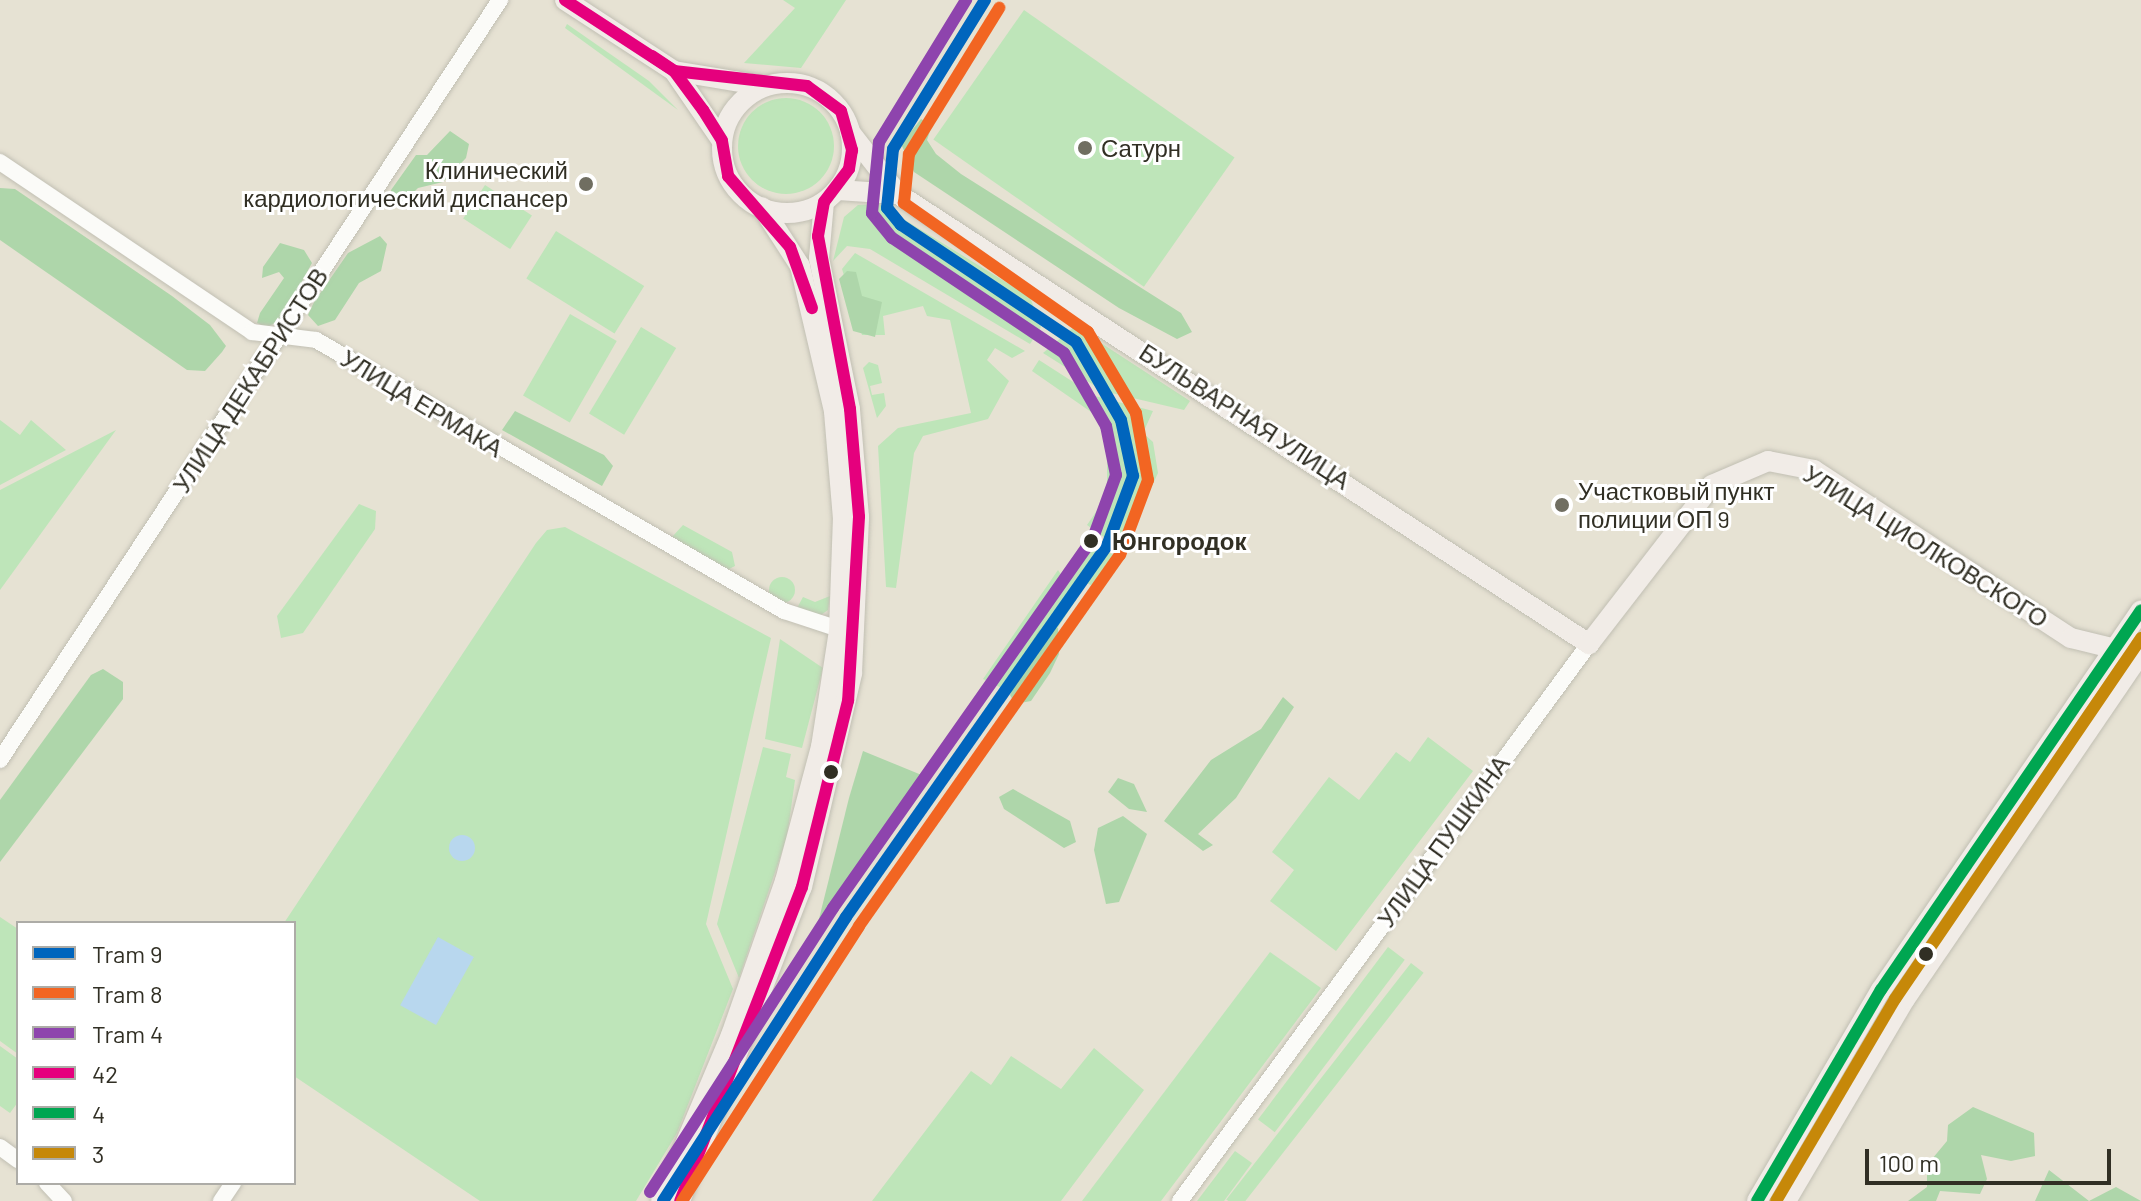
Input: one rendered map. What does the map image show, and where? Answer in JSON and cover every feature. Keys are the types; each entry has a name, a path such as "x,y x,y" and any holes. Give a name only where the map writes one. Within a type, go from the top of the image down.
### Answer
{"main road":[{"path":"565,0 674,71 722,141 728,176 762,207 800,266 834,411 843,519 848,632 821,747 785,881 727,1047 661,1201"},
{"path":"674,71 765,86 807,86 826,96 850,132 849,169 831,196 819,258 855,456 848,632 839,751 802,887 680,1201"},
{"path":"722,141 736,108 765,86"},
{"name":"БУЛЬВАРНАЯ УЛИЦА","path":"850,132 898,194 1589,644"},
{"name":"БУЛЬВАРНАЯ УЛИЦА","path":"831,196 898,194"},
{"path":"762,207 788,213 831,196"},
{"name":"УЛИЦА ЦИОЛКОВСКОГО","path":"1712,485 1768,461 1814,470 2071,638 2140,654"},
{"name":"УЛИЦА ПУШКИНА","path":"1589,644 1712,485"},
{"path":"1757,1201 1806,1112 2141,610"},
{"path":"1786,1201 1827,1124 2140,654"},
{"path":"1806,1112 1827,1124"},
{"path":"1778,1163 1799,1176"}],"street":[{"name":"УЛИЦА ДЕКАБРИСТОВ","path":"0,760 5,742 500,0"},
{"name":"УЛИЦА ЕРМАКА","path":"0,162 178,288 252,332 280,332 316,340 784,611 848,632"},
{"name":"УЛИЦА ПУШКИНА","path":"1180,1201 1589,644"},
{"path":"49,1185 64,1201"}],"green space":[{"path":"783,0 846,0 801,68 744,63 795,8"},
{"name":"Сатурн","path":"1024,10 1235,157 1144,287 933,139"},
{"path":"567,24 649,81 678,110 565,28"},
{"path":"786,98 805,101 820,112 831,127 834,146 831,165 820,180 805,191 786,194 767,191 752,180 741,165 738,146 741,127 752,112 767,101"},
{"path":"921,119 932,125 927,140 936,154 961,174 1181,313 1192,332 1177,339 1119,308 914,172 901,144"},
{"path":"450,131 469,144 466,158 443,182 418,188 400,206 393,202 391,190 416,155 427,155"},
{"path":"485,185 532,215 510,249 463,219"},
{"path":"0,188 15,189 172,296 210,325 226,346 222,352 205,371 187,370 0,240"},
{"path":"879,204 1030,297 1041,327 1030,344 870,249 847,246 833,261 844,217 858,205"},
{"path":"556,231 644,286 615,334 526,278"},
{"path":"380,236 387,244 381,271 359,283 335,320 318,326 308,315 314,302 348,253"},
{"path":"280,243 304,250 312,263 281,321 266,327 257,323 260,313 284,278 279,272 262,278 263,267"},
{"path":"855,253 1025,351 1012,358 995,348 987,360 1009,381 988,419 923,436 914,453 896,588 886,587 878,446 898,428 971,413 950,320 927,316 923,306 883,316 885,335 862,335 842,269"},
{"path":"847,271 856,272 862,296 882,302 875,337 853,331 839,279"},
{"path":"570,314 617,341 570,422 523,395"},
{"path":"1075,326 1190,401 1184,410 1103,391 1043,353"},
{"path":"641,327 676,348 624,435 589,414"},
{"path":"1039,360 1095,396 1153,411 1143,433 1153,442 1158,473 1122,550 1087,525 1107,496 1107,423 1032,371"},
{"path":"869,362 878,365 882,383 870,386 872,395 884,393 886,406 877,418 863,368"},
{"path":"515,411 604,455 613,466 602,486 502,430"},
{"path":"0,420 20,435 31,420 66,450 0,485"},
{"path":"116,430 0,590 0,490"},
{"path":"359,504 376,511 375,529 303,633 281,638 277,616"},
{"path":"683,525 732,552 735,566 725,571 672,537"},
{"path":"565,527 771,638 706,924 733,989 677,1133 636,1201 480,1201 296,1077 296,921 285,921 547,530"},
{"path":"1091,545 1119,557 1099,590 1087,583 1014,694 983,679 1058,570 1066,582"},
{"path":"782,577 791,581 795,590 791,599 782,603 773,599 769,590 773,581"},
{"path":"830,596 828,610 818,617 796,610 803,597 815,602"},
{"path":"1058,628 1059,654 1050,673 1031,701 1015,704 1010,695 1028,648 1039,630"},
{"path":"780,639 823,668 802,748 765,739"},
{"path":"103,669 123,682 123,699 0,862 0,800 91,675"},
{"path":"1283,697 1294,707 1236,798 1198,834 1213,845 1203,851 1164,821 1211,760 1261,729"},
{"path":"1428,737 1473,771 1336,951 1270,901 1294,870 1272,852 1329,777 1359,800 1396,752 1410,762"},
{"path":"763,747 791,754 786,777 795,780 787,837 739,978 717,924"},
{"path":"863,751 924,776 817,927 849,798"},
{"path":"1118,778 1134,784 1147,812 1129,809 1108,792"},
{"path":"1013,789 1070,821 1076,842 1064,848 1004,809 999,797"},
{"path":"1123,816 1147,834 1119,902 1106,904 1094,850 1098,828"},
{"path":"0,917 16,928 16,1053 0,1041"},
{"path":"1388,947 1405,960 1275,1132 1258,1120"},
{"path":"1270,952 1321,988 1161,1201 1082,1201"},
{"path":"1411,963 1424,973 1245,1201 1226,1199"},
{"path":"0,1046 16,1058 16,1105 10,1113 0,1106"},
{"path":"1094,1048 1144,1090 1061,1201 872,1201 971,1071 991,1085 1011,1056 1061,1089"},
{"path":"1973,1107 2034,1133 2035,1156 2011,1161 1981,1155 1987,1179 1980,1194 1940,1191 1936,1201 1908,1201 1927,1187 1927,1165 1947,1141 1948,1125"},
{"path":"1235,1151 1252,1163 1224,1201 1197,1201"},
{"path":"2049,1170 2089,1201 2035,1201"},
{"path":"2116,1187 2141,1201 2089,1201"}],"water":[{"path":"462,835 471,839 475,848 471,857 462,861 453,857 449,848 453,839"},
{"path":"438,937 474,957 436,1025 400,1005"}],"tram line":[{"name":"4","path":"650,1192 833,908 1093,538 1116,475 1106,426 1064,353 892,238 872,213 879,142 966,0"},
{"name":"9","path":"663,1201 846,917 1107,546 1133,476 1121,420 1076,342 901,225 887,208 893,149 985,0"},
{"name":"8","path":"682,1201 859,926 1120,555 1148,480 1136,413 1088,332 904,203 909,154 999,8"}],"transit line":[{"name":"42","path":"565,0 674,71 807,86 841,111 852,150 849,169 824,202 818,236 850,409 859,517 848,701 802,887 680,1201"},
{"name":"42","path":"652,56 674,71 703,110 722,141 728,176 790,247 812,308"},
{"name":"4","path":"1757,1201 1881,990 2141,610"},
{"name":"3","path":"1776,1201 1895,999 2141,638"}],"place":[{"name":"Сатурн","path":"1085,148"},
{"name":"Клинический кардиологический диспансер","path":"586,184"},
{"name":"Участковый пункт полиции ОП 9","path":"1562,505"},
{"name":"Юнгородок","path":"1091,541"}]}
